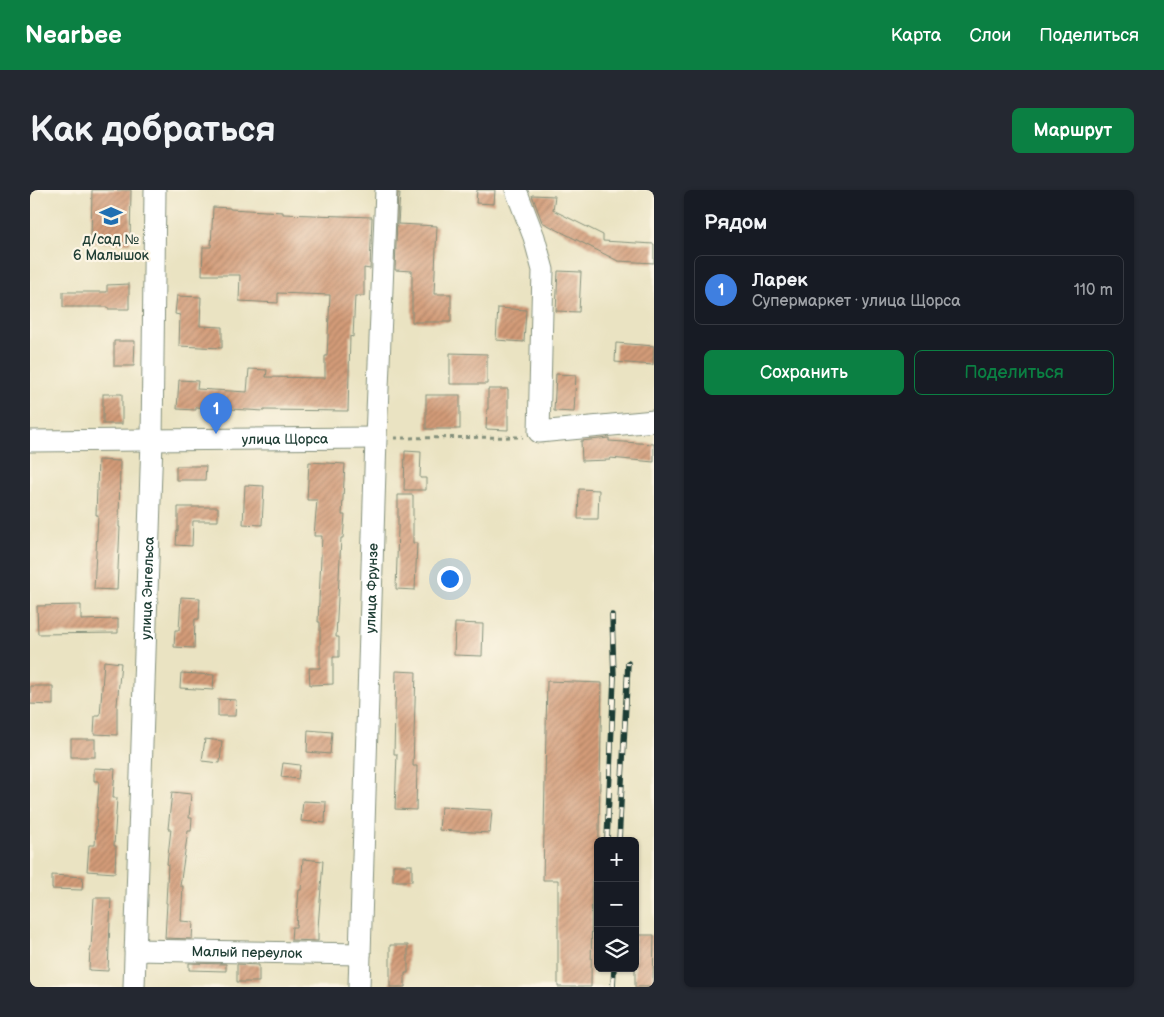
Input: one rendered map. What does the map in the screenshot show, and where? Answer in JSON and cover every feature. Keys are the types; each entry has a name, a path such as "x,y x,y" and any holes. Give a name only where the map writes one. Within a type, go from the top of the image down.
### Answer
{"street":[{"name":"улица Энгельса","path":"134,987 152,440 155,190"},
{"name":"улица Фрунзе","path":"359,987 376,438 386,190"},
{"path":"516,190 534,237 543,270 539,432 654,421"},
{"name":"улица Щорса","path":"30,441 376,438"},
{"name":"Малый переулок","path":"135,950 360,954"}],"path":[{"path":"376,438 532,436 539,432"}],"building":[{"name":"д/сад № 6 Малышок","path":"92,190 131,190 130,243 91,242"},
{"path":"477,190 495,190 494,204 476,203"},
{"path":"398,193 400,193 398,224 437,226 434,294 451,294 451,322 412,322 412,271 395,270"},
{"path":"532,195 555,196 553,210 603,235 603,241 654,244 654,263 618,261 542,222"},
{"path":"213,207 283,212 283,214 372,217 370,269 364,268 364,296 355,296 353,337 350,336 348,411 264,411 196,407 196,410 177,409 179,380 198,381 197,389 247,392 249,369 267,370 266,377 325,378 330,295 278,293 278,303 239,301 240,275 202,275 203,247 211,247"},
{"path":"558,271 581,272 579,312 556,311"},
{"path":"129,284 129,309 63,307 63,292 107,292 107,285"},
{"path":"177,296 201,297 200,326 222,327 222,348 179,346 180,315 175,314"},
{"path":"498,308 526,310 524,342 496,340"},
{"path":"114,341 135,341 134,366 114,366"},
{"path":"616,343 654,346 653,365 615,362"},
{"path":"450,353 487,354 487,384 450,384"},
{"path":"556,374 576,375 574,412 554,411"},
{"path":"488,389 508,389 508,430 486,429"},
{"path":"103,394 122,394 122,424 103,424"},
{"path":"426,395 460,395 460,429 426,429"},
{"path":"609,438 609,441 654,444 654,462 610,458 610,460 582,461 581,441"},
{"path":"405,451 421,452 420,478 426,478 426,490 404,490"},
{"path":"98,460 120,461 120,527 117,590 94,589 98,515 96,515"},
{"path":"309,462 345,464 342,515 345,515 343,538 341,538 336,637 339,637 339,657 333,657 333,684 310,685 309,668 320,668 320,622 318,622 322,536 314,536 317,500 307,500"},
{"path":"176,466 206,466 205,480 176,480"},
{"path":"245,485 264,486 262,525 243,524"},
{"path":"579,489 599,490 598,519 578,519"},
{"path":"398,495 413,495 413,543 417,543 415,590 396,589"},
{"path":"178,507 218,507 218,521 193,521 192,546 176,545"},
{"path":"181,597 200,598 199,619 195,619 194,648 174,647 175,630 179,630"},
{"path":"81,605 81,620 118,619 118,633 38,634 37,606"},
{"path":"455,623 483,624 482,656 454,655"},
{"path":"104,661 121,663 117,705 117,735 94,734 95,716 100,716"},
{"path":"396,671 416,672 413,766 417,766 416,810 395,809 397,754 394,754"},
{"path":"181,673 214,675 213,690 180,688"},
{"path":"547,681 602,683 599,837 594,837 594,881 592,881 591,987 558,987 558,880 543,880"},
{"path":"30,686 53,686 53,705 30,704"},
{"path":"218,699 236,700 235,716 218,716"},
{"path":"308,730 332,732 330,754 307,752"},
{"path":"71,739 95,739 95,757 71,757"},
{"path":"205,739 222,741 220,763 202,761"},
{"path":"283,763 300,765 298,779 281,777"},
{"path":"94,768 115,769 113,798 117,798 114,846 116,846 115,873 87,871 89,845 95,845 99,781 94,781"},
{"path":"172,792 191,794 189,818 192,818 191,831 188,831 180,886 183,886 181,921 193,922 192,939 165,938 167,864 171,829 168,829"},
{"path":"303,801 326,802 325,823 301,821"},
{"path":"441,807 492,810 490,833 439,830"},
{"path":"303,859 323,861 318,941 291,940 292,927 296,927"},
{"path":"393,865 412,865 412,881 393,881"},
{"path":"52,875 83,877 82,890 52,889"},
{"path":"94,898 111,898 108,971 89,970"},
{"path":"639,935 654,935 653,987 635,987 635,972 639,972"},
{"path":"390,945 408,945 408,973 405,973 405,987 390,987"},
{"path":"189,963 226,964 226,971 189,970"},
{"path":"237,964 259,965 259,982 237,982"}],"railway":[{"path":"607,837 614,678 612,615"},
{"path":"619,837 628,663"},
{"path":"613,987 614,972"}],"place":[{"name":"д/сад № 6 Малышок","path":"111,216"},
{"name":"Ларек","path":"216,434"}]}
